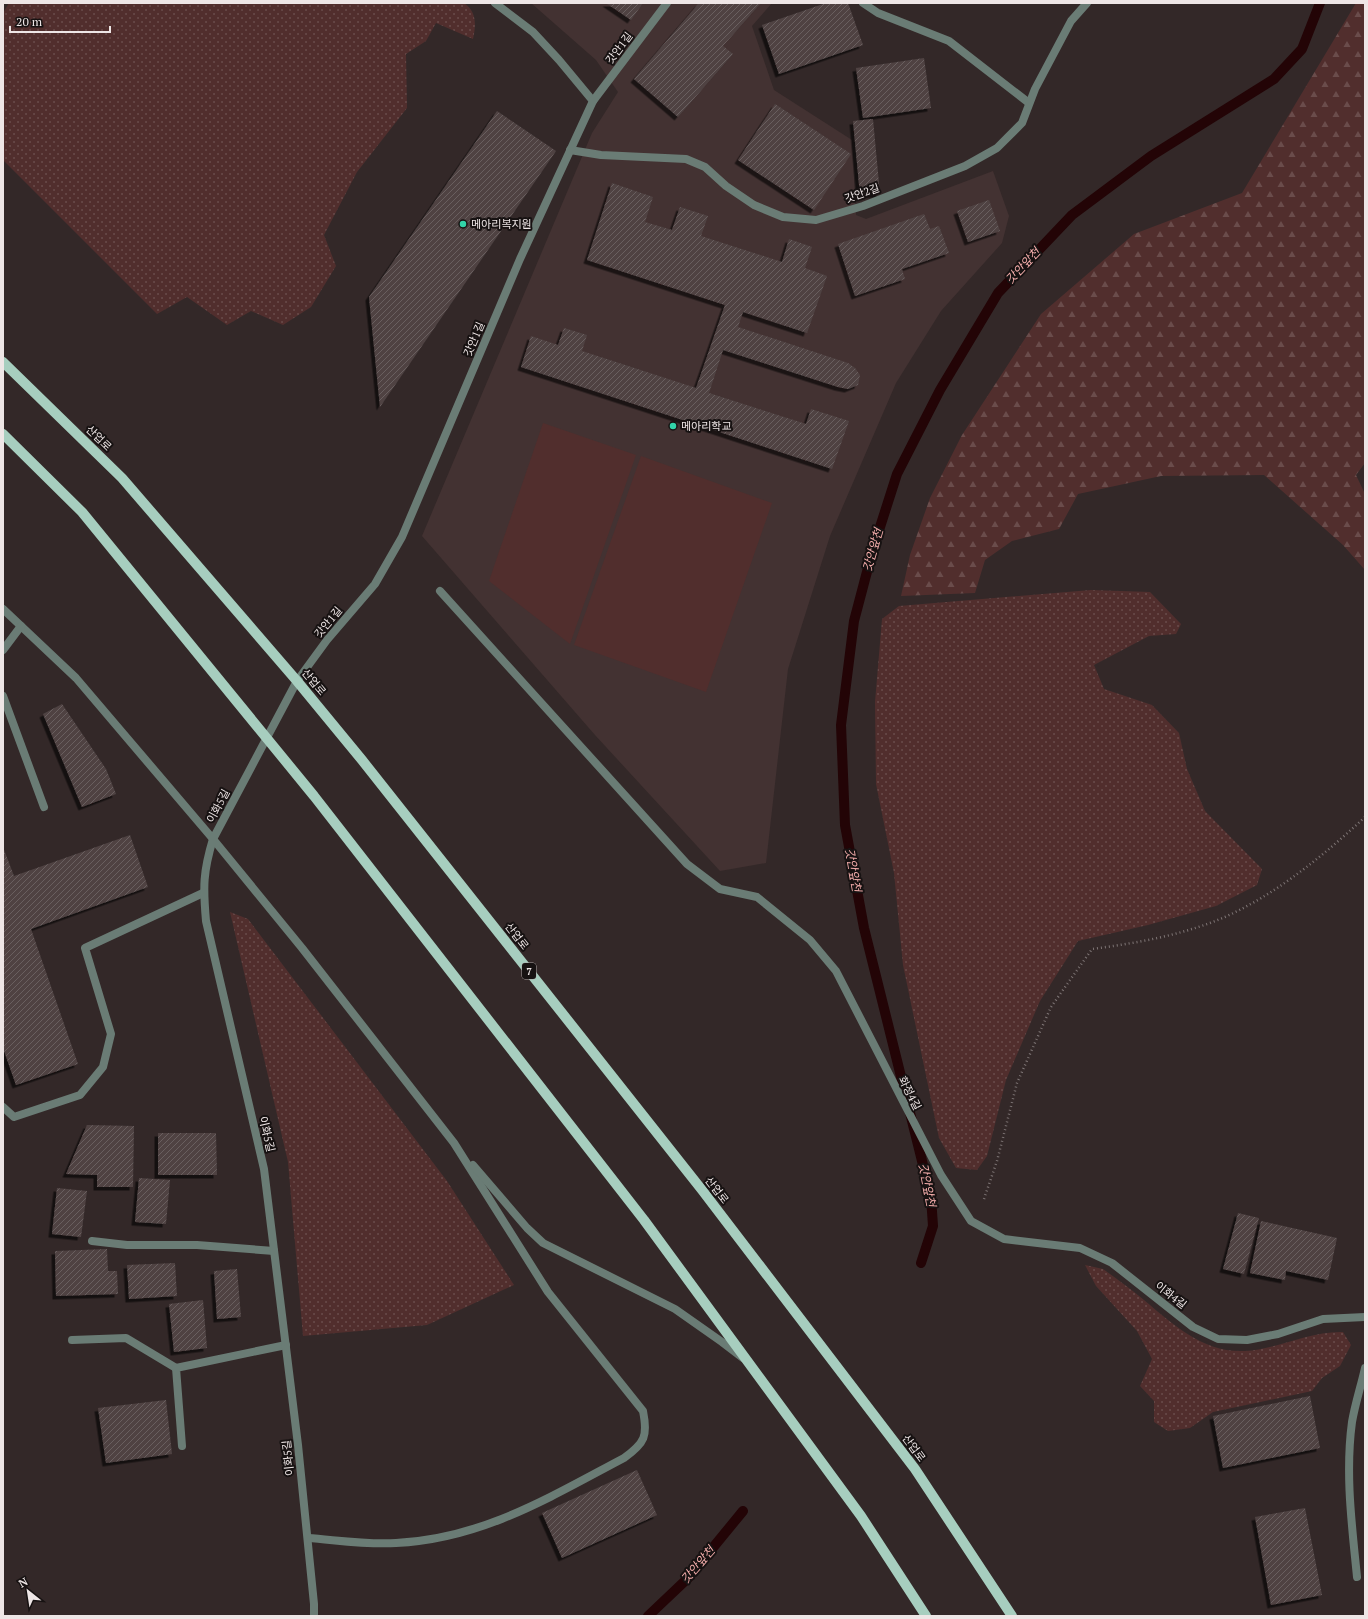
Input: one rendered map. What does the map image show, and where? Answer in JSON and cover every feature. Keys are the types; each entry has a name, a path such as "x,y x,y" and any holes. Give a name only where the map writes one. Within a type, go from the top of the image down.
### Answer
{"main road":[{"name":"산업로","path":"3,362 122,478 298,681 362,760 702,1190 915,1469 1012,1616"},
{"path":"3,434 82,512 267,738 644,1220 861,1516 926,1616"}],"street":[{"path":"495,3 533,32 559,60 593,101"},
{"name":"갓안1길","path":"298,681 327,640 375,584 402,537 520,259 593,101 667,3"},
{"path":"863,3 878,13 949,41 1029,104"},
{"name":"갓안2길","path":"570,150 601,156 686,159 704,167 726,186 754,205 783,217 816,220 877,200 965,166 997,148 1022,123 1035,89 1071,21 1087,3"},
{"name":"화정4길","path":"440,591 687,864 720,889 757,897 810,940 836,971 937,1169 971,1221"},
{"path":"3,610 76,678 213,839 302,948 454,1143 527,1228 543,1243 675,1309 722,1342 751,1365"},
{"path":"3,650 21,626"},
{"name":"이화5길","path":"298,681 213,839 205,867 203,893 206,921 264,1169 308,1538 314,1616"},
{"path":"3,696 44,807"},
{"path":"3,1107 14,1117 80,1095 103,1067 111,1034 85,948 203,893"},
{"path":"308,1538 395,1543 434,1539 468,1532 512,1516 624,1458 640,1448 646,1428 643,1411 548,1292 454,1143"},
{"name":"이화4길","path":"971,1221 1004,1239 1080,1248 1112,1263 1193,1327 1218,1339 1247,1340 1278,1334 1323,1319 1365,1317"},
{"path":"92,1241 127,1245 197,1245 274,1251"},
{"path":"72,1340 126,1338 176,1368 286,1345"},
{"path":"176,1368 182,1446"},
{"path":"1357,1577 1349,1500 1349,1477 1352,1421 1365,1368"}],"path":[{"path":"971,1221 985,1198 998,1160 1017,1083 1051,1007 1092,949 1143,941 1184,931 1224,917 1260,899 1293,878 1333,847 1365,817"}],"shaded area":[{"name":"메아리학교","path":"531,3 772,3 752,26 774,90 852,140 856,215 866,219 993,171 1009,216 1002,243 941,311 896,383 830,536 788,669 766,863 720,871 595,735 422,536 592,133 618,92 596,60"}],"green space":[{"path":"9,3 464,3 471,10 475,29 473,39 436,23 426,41 406,54 407,108 357,172 324,235 336,266 311,307 283,325 251,311 227,325 187,297 157,314 3,160 3,13"},
{"path":"1356,3 1365,3 1365,463 1356,475 1365,494 1365,570 1343,545 1264,475 1161,476 1078,494 1059,529 1012,541 985,560 975,593 901,596 910,555 930,498 962,435 1041,314 1134,234 1242,193"},
{"path":"543,423 636,455 570,644 489,581"},
{"path":"641,456 772,503 706,692 574,645"},
{"path":"1091,590 1150,592 1181,624 1176,634 1149,636 1094,665 1104,689 1152,705 1179,733 1187,769 1205,811 1262,869 1257,885 1216,906 1148,925 1078,941 1040,1001 1006,1080 987,1156 977,1170 956,1168 939,1138 903,965 894,873 876,784 875,702 882,619 899,606"},
{"path":"230,912 248,919 447,1181 514,1285 427,1325 303,1336 288,1162"},
{"path":"1085,1265 1103,1269 1178,1328 1202,1342 1216,1347 1230,1350 1257,1350 1331,1332 1343,1332 1351,1345 1340,1366 1322,1378 1312,1391 1213,1412 1190,1428 1168,1431 1154,1422 1154,1401 1140,1386 1152,1359 1137,1331 1096,1286"}],"building":[{"path":"606,3 643,3 631,20"},
{"path":"699,3 761,3 723,46 733,54 678,117 634,79"},
{"path":"826,3 848,3 863,45 779,74 762,25"},
{"path":"924,58 931,108 863,118 856,68"},
{"path":"775,104 851,154 814,210 738,160"},
{"name":"메아리복지원","path":"497,111 556,151 380,407 369,297"},
{"path":"873,119 880,194 860,195 853,121"},
{"path":"612,183 653,197 645,222 672,230 680,207 708,216 701,236 782,262 789,239 812,247 805,268 827,276 807,333 743,312 738,327 848,363 855,368 860,375 858,385 848,389 838,387 723,350 709,393 806,424 811,409 849,421 832,469 521,367 531,336 558,345 564,328 587,335 582,351 696,388 725,305 587,260"},
{"path":"989,200 1000,231 968,242 957,211"},
{"path":"924,214 930,229 939,226 949,253 902,269 905,279 855,296 838,244"},
{"path":"62,704 106,769 116,794 82,807 43,714"},
{"path":"130,835 148,887 31,929 78,1064 16,1085 3,1048 3,847 14,876"},
{"path":"87,1125 134,1126 133,1187 97,1187 97,1175 66,1174"},
{"path":"158,1133 216,1133 217,1175 158,1175"},
{"path":"139,1178 170,1180 166,1224 135,1222"},
{"path":"57,1188 87,1191 81,1237 52,1234"},
{"path":"1238,1213 1259,1218 1244,1274 1223,1269"},
{"path":"1261,1221 1337,1238 1328,1280 1286,1271 1285,1280 1250,1273"},
{"path":"107,1249 108,1271 117,1271 118,1294 56,1296 55,1251"},
{"path":"175,1263 177,1296 129,1299 127,1265"},
{"path":"237,1269 241,1317 217,1319 214,1271"},
{"path":"203,1300 207,1348 174,1352 169,1304"},
{"path":"1310,1396 1320,1448 1223,1468 1213,1416"},
{"path":"166,1400 172,1454 106,1463 98,1408"},
{"path":"637,1470 657,1515 562,1558 542,1513"},
{"path":"1305,1508 1322,1595 1271,1605 1255,1517"}],"waterway":[{"name":"갓안앞천","path":"921,1263 933,1226 931,1197 864,928 845,825 841,725 854,621 873,549 897,474 940,390 998,293 1072,215 1151,156 1274,79 1302,49 1320,3"},
{"name":"갓안앞천","path":"648,1616 688,1578 743,1511"}],"place":[{"name":"메아리복지원","path":"463,224"},
{"name":"메아리학교","path":"673,426"}]}
